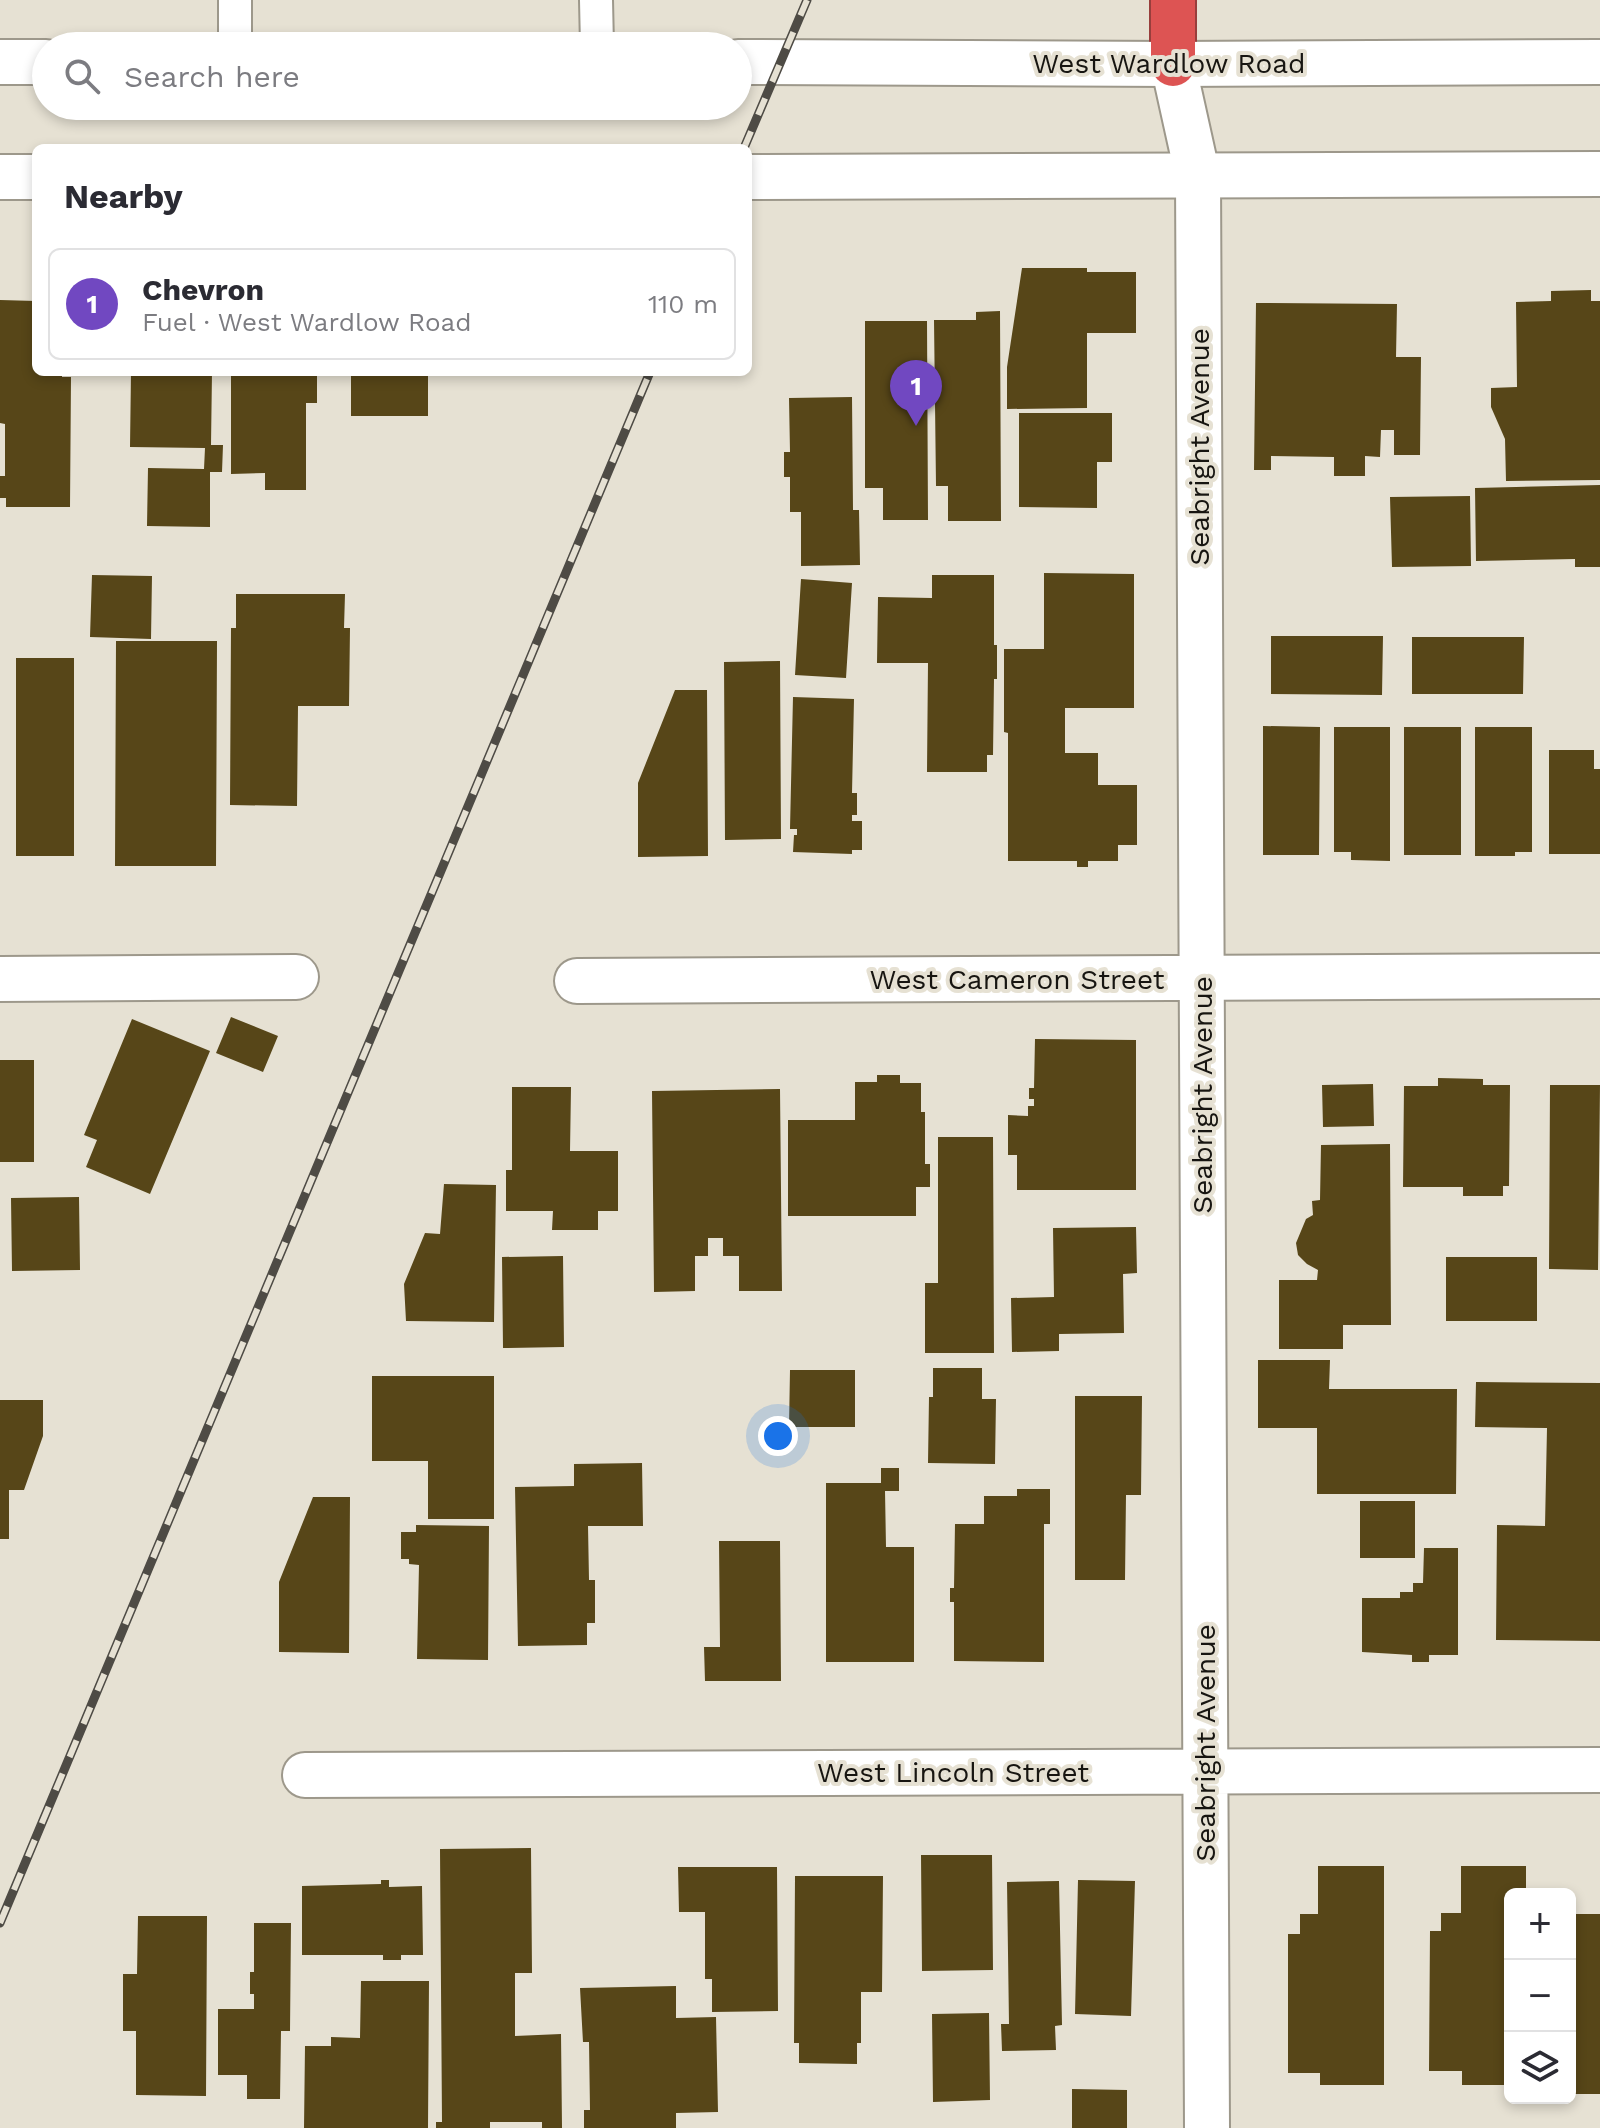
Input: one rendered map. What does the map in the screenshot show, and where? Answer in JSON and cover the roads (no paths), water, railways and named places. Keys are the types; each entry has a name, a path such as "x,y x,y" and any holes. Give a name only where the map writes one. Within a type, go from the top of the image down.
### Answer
{"highway":[{"path":"1173,0 1173,64"}],"street":[{"path":"0,62 32,62"},
{"name":"West Wardlow Road","path":"752,62 1600,62"},
{"name":"Seabright Avenue","path":"1173,64 1198,177 1207,2128"},
{"path":"752,177 1600,174"},
{"path":"0,177 32,177"},
{"name":"West Cameron Street","path":"577,981 1600,976"},
{"path":"0,979 296,977"},
{"name":"West Lincoln Street","path":"305,1775 1600,1770"}],"lane":[{"path":"235,0 235,32"},
{"path":"596,0 597,32"}],"railway":[{"path":"746,144 807,0"},
{"path":"0,1923 648,376"}],"place":[{"name":"Chevron","path":"916,426"}]}
